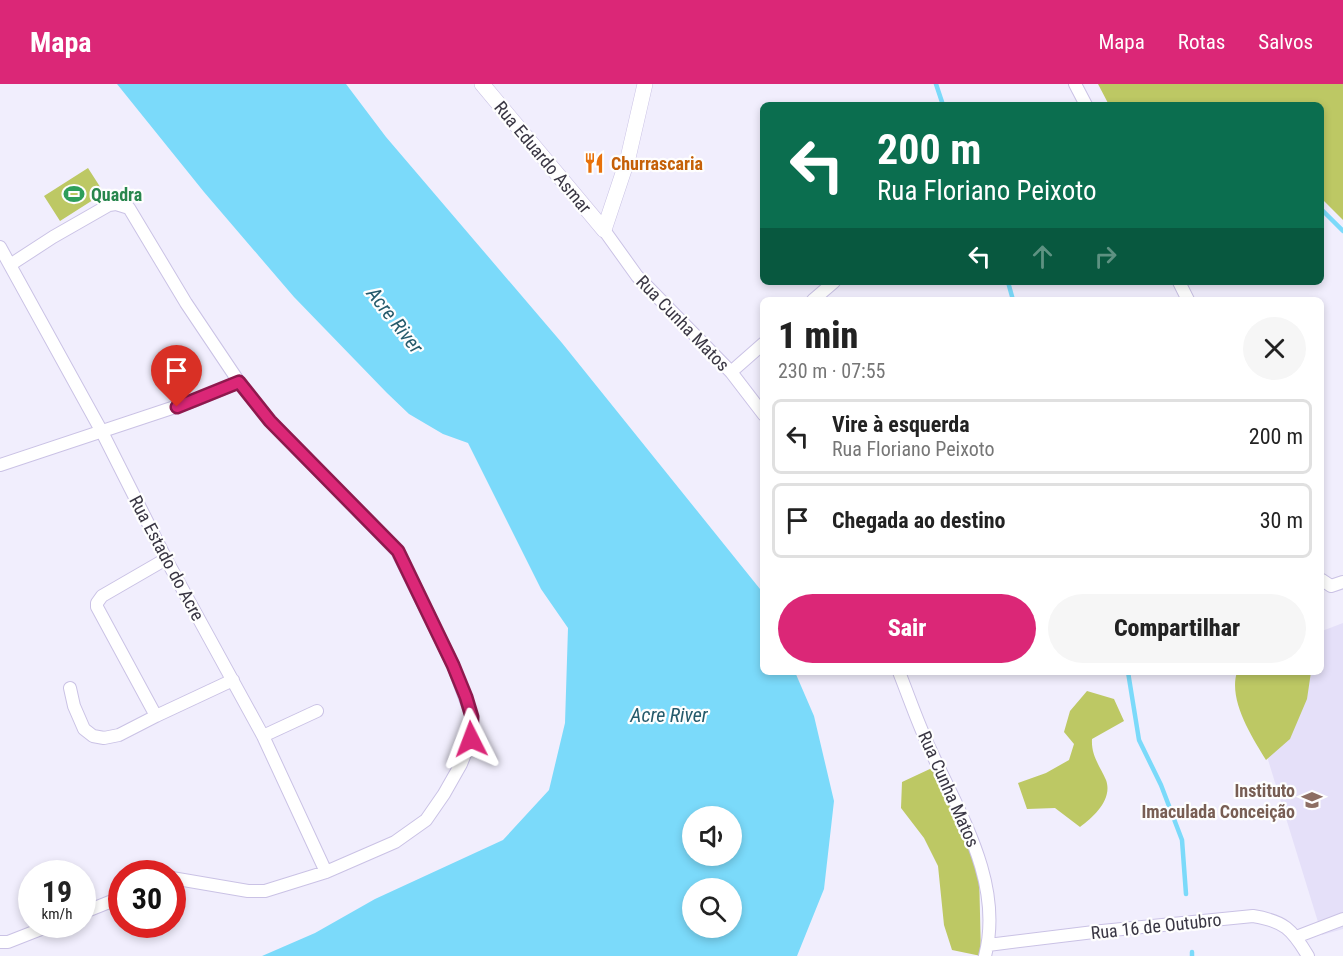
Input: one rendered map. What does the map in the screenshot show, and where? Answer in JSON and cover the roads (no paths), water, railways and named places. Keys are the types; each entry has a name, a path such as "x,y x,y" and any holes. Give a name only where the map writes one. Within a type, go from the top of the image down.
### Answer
{"street":[{"name":"Rua Eduardo Asmar","path":"482,84 604,230"},
{"path":"604,230 623,175 645,84"},
{"path":"1075,84 1084,102"},
{"path":"10,265 109,206 116,204 129,208 186,303 239,382 277,428 398,551 453,665 472,717 471,739 461,764 426,820 395,842 326,873 265,891 248,891 186,880"},
{"name":"Rua Cunha Matos","path":"604,230 637,276 731,372 760,410"},
{"name":"Rua Estado do Acre","path":"0,247 102,432 166,559 262,736 326,873"},
{"path":"816,297 830,285"},
{"path":"731,372 760,347"},
{"path":"0,465 196,400 239,382"},
{"path":"156,716 97,607 98,599 166,559"},
{"path":"1324,582 1330,586 1343,582"},
{"name":"Rua Cunha Matos","path":"900,675 929,747 975,846 989,906 990,929 987,951"},
{"path":"70,688 74,706 84,729 93,736 104,738 119,735 233,681"},
{"path":"262,736 317,711"},
{"name":"Rua 16 de Outubro","path":"987,951 1102,931 1246,917 1274,919 1296,937 1308,956"},
{"path":"1296,937 1343,919"},
{"path":"0,942 18,938"}],"water":[{"name":"Acre River","path":"117,84 346,84 386,137 562,343 760,589 760,675 796,675 814,716 834,801 824,889 797,956 262,956 315,933 375,899 503,840 549,790 565,723 568,628 541,589 468,443 443,434 409,414 294,297 204,192"}],"waterway":[{"path":"936,84 942,102"},
{"path":"1324,212 1343,231"},
{"path":"1009,285 1012,297"},
{"path":"1128,675 1139,740 1161,785 1182,840 1186,894"}],"place":[{"name":"Churrascaria","path":"594,163"},
{"name":"Quadra","path":"74,194"},
{"name":"Instituto Imaculada Conceição","path":"1312,800"}]}
